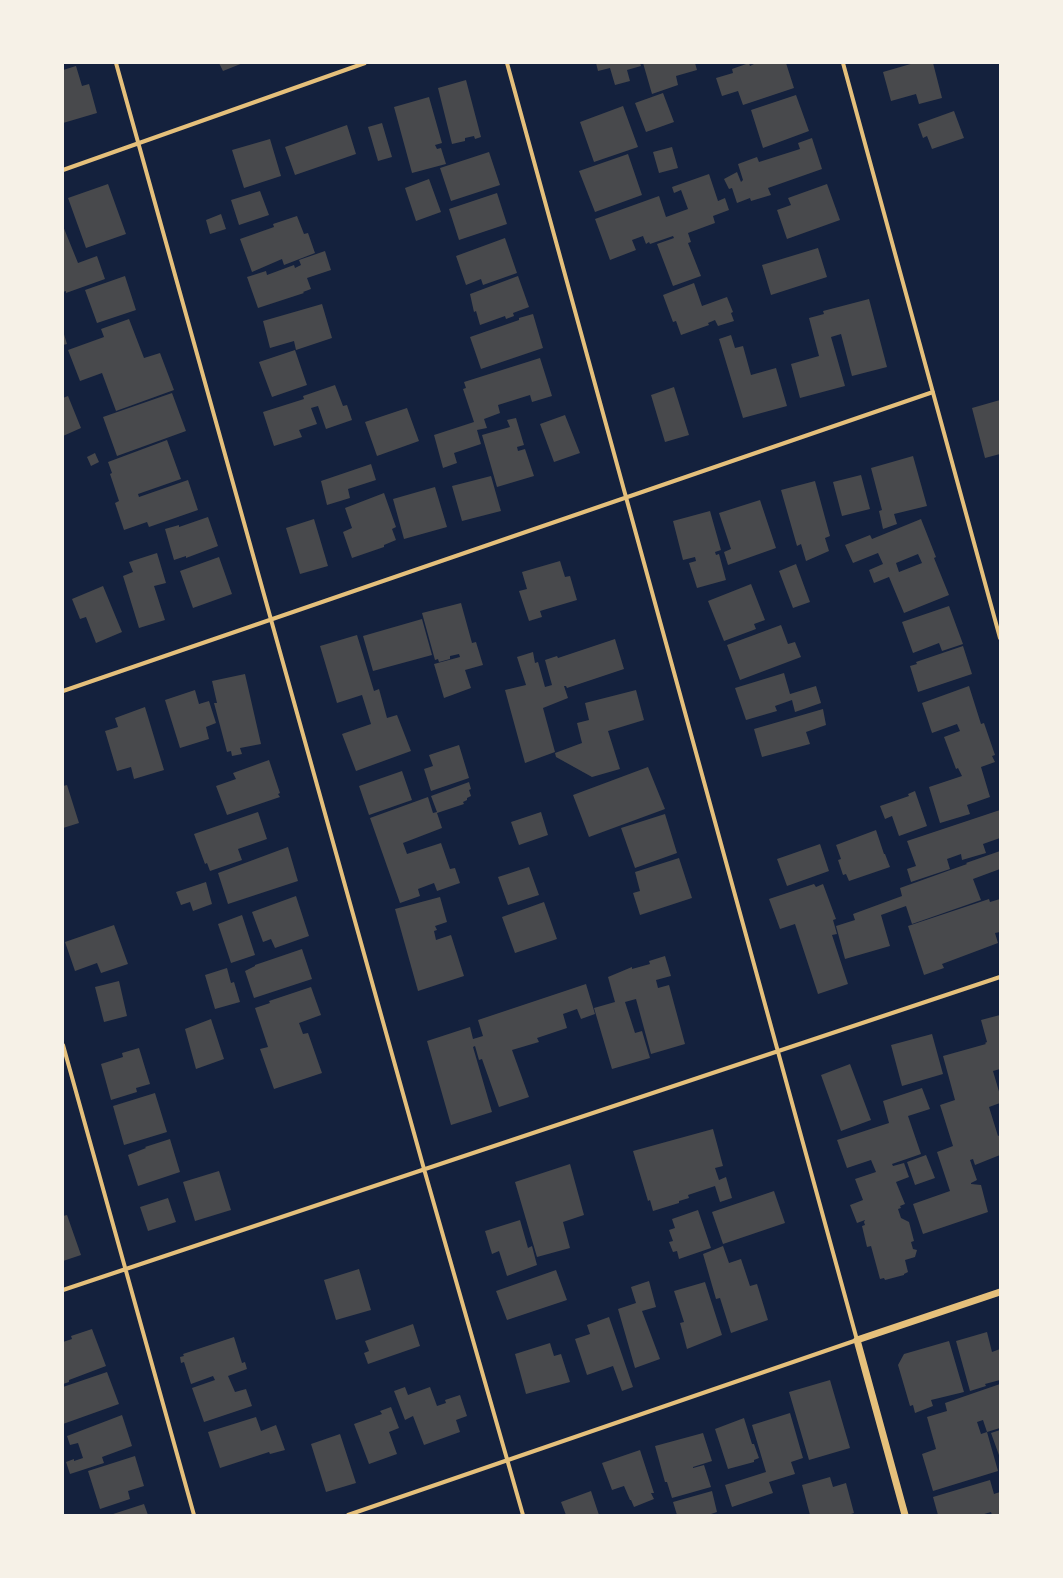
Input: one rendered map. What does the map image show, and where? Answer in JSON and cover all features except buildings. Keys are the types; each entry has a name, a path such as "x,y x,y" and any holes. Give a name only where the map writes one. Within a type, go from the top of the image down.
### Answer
{"street":[{"path":"116,63 424,1169 523,1515"},
{"path":"63,170 365,63"},
{"path":"507,63 906,1515"},
{"path":"843,63 1000,638"},
{"path":"63,691 933,392"},
{"path":"63,1290 1000,977"},
{"path":"63,1045 194,1515"},
{"path":"348,1515 1000,1292"}]}
